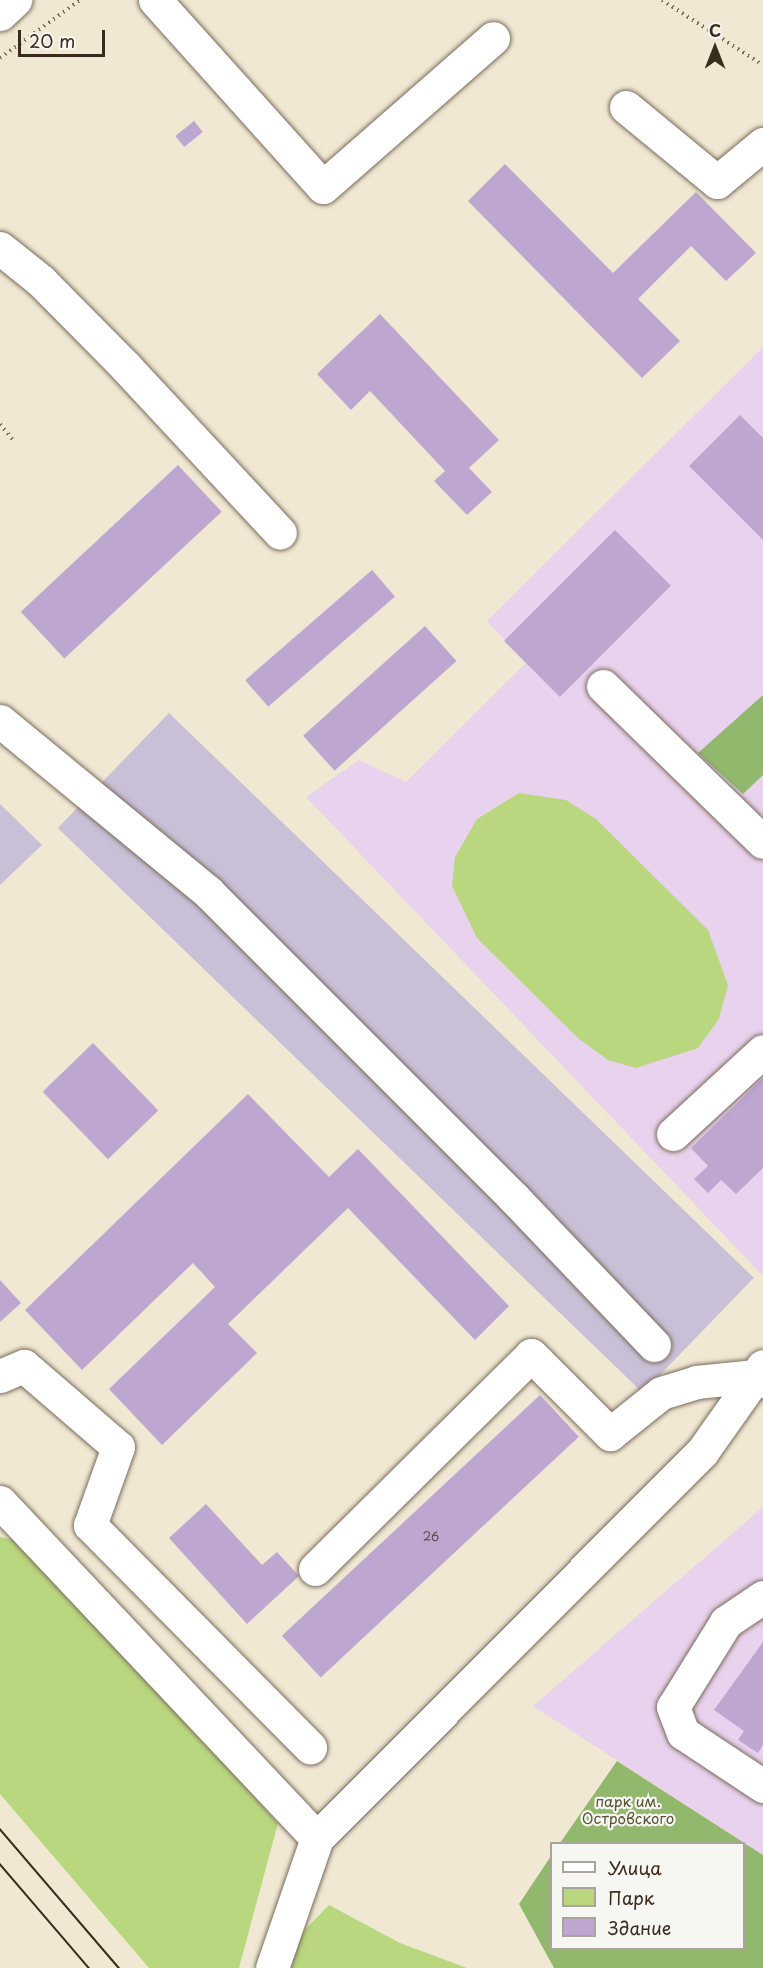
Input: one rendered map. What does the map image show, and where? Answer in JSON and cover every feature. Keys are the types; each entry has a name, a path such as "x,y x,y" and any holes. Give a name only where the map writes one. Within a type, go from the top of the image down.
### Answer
{"street":[{"path":"0,14 15,0"},
{"path":"155,0 323,187 493,38"},
{"path":"626,107 717,182 763,144"},
{"path":"0,248 41,281 126,367 280,533"},
{"path":"603,686 763,842"},
{"path":"0,721 208,892 514,1198 654,1344"},
{"path":"673,1134 763,1051"},
{"path":"315,1569 531,1355 610,1434 661,1393 696,1382 761,1374"},
{"path":"0,1376 24,1366 118,1447 90,1525 310,1748"},
{"path":"272,1968 317,1838 702,1452 761,1374"},
{"path":"0,1502 317,1838"},
{"path":"763,1597 726,1622 673,1707 683,1733 763,1786"}],"path":[{"path":"0,58 80,0"},
{"path":"662,0 763,65"},
{"path":"0,424 14,441"}],"shaded area":[{"path":"763,347 763,1276 306,797 359,760 406,782 526,663 487,621"},
{"path":"169,713 754,1278 643,1393 58,828"},
{"path":"0,804 42,845 0,885"},
{"path":"763,1507 763,1855 533,1706"}],"green space":[{"path":"763,695 763,775 743,794 698,753"},
{"path":"519,793 566,800 596,819 708,930 728,985 719,1019 698,1048 636,1068 608,1060 579,1039 477,938 452,886 455,857 477,819"},
{"path":"0,1537 22,1542 278,1823 239,1968 149,1968 0,1794"},
{"name":"парк им. Островского","path":"617,1761 743,1842 561,1842"},
{"name":"парк им. Островского","path":"745,1843 763,1855 763,1968 554,1968 519,1904 550,1858 550,1950 745,1950"},
{"path":"329,1905 400,1943 467,1968 290,1968 293,1942"}],"building":[{"path":"194,121 203,132 184,147 175,136"},
{"path":"505,164 613,273 696,192 756,253 726,281 691,246 638,299 680,341 642,378 468,201"},
{"path":"380,314 499,440 469,468 492,492 467,515 434,481 445,471 370,391 351,410 317,374"},
{"path":"740,415 763,438 763,540 689,466"},
{"path":"178,465 222,512 64,658 21,612"},
{"path":"615,530 671,586 560,697 504,641"},
{"path":"372,570 395,596 268,707 245,680"},
{"path":"425,626 456,661 335,771 303,736"},
{"path":"93,1043 158,1111 108,1159 43,1092"},
{"path":"763,1078 763,1168 736,1194 721,1180 708,1193 694,1179 708,1166 691,1148"},
{"path":"248,1094 329,1177 358,1149 509,1306 475,1340 348,1208 228,1324 257,1353 162,1445 109,1389 215,1287 193,1263 82,1370 25,1310"},
{"path":"0,1280 21,1303 0,1322"},
{"path":"540,1395 579,1437 321,1677 282,1636"},
{"path":"206,1504 262,1565 277,1552 299,1576 247,1624 169,1538"},
{"path":"763,1642 763,1745 758,1753 738,1740 744,1731 714,1710"}],"tram line":[{"path":"0,1829 119,1968"},
{"path":"0,1864 89,1968"}]}
